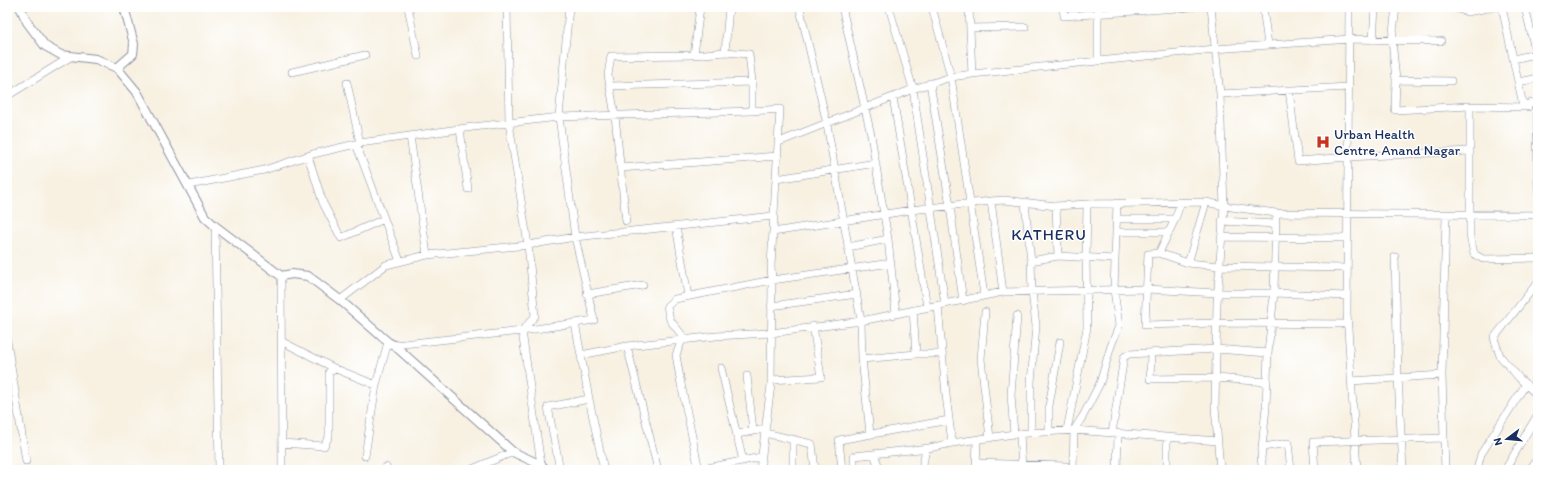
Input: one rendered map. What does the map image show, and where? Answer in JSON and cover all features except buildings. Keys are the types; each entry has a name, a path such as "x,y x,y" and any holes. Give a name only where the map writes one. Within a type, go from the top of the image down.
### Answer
{"main road":[{"path":"20,7 27,22 45,46 61,54 96,59 117,68 137,92 189,185 205,217 215,226 281,276 292,274 308,276 340,300 391,343 513,452 544,468"},
{"path":"117,68 133,54 134,44 124,7"}],"street":[{"path":"408,7 418,56"},
{"path":"507,7 510,123 528,245 535,316 522,331"},
{"path":"365,456 376,385 391,343 522,331 594,320 587,294 576,237 559,117 569,7"},
{"path":"694,55 700,7"},
{"path":"725,52 729,7"},
{"path":"842,7 866,108 876,164 888,239 896,313"},
{"path":"889,7 913,89 932,208 941,305 942,354 952,443"},
{"path":"932,7 950,77 984,296"},
{"path":"969,7 972,74"},
{"path":"1063,7 1064,16 1098,10 1192,7"},
{"path":"1211,7 1220,94 1224,206 1216,323 1215,407 1220,470"},
{"path":"1263,7 1268,45"},
{"path":"1349,7 1350,39 1347,324 1357,470"},
{"path":"1373,40 1375,7"},
{"path":"1396,7 1392,40 1396,80 1396,110 1470,106 1538,106"},
{"path":"1452,7 1467,12 1493,7"},
{"path":"1502,7 1523,105 1538,106"},
{"path":"1513,59 1536,54 1525,7"},
{"path":"800,9 827,124 857,294 861,321 862,359 870,434"},
{"path":"1098,10 1098,61"},
{"path":"970,28 1025,27"},
{"path":"779,142 913,89 950,77 1215,49 1350,39 1442,41"},
{"path":"626,221 615,116 608,75 611,56 694,55 725,52 749,54 752,82 752,111"},
{"path":"292,72 364,55"},
{"path":"7,96 72,56"},
{"path":"1519,82 1538,78"},
{"path":"1396,80 1451,81"},
{"path":"610,86 752,82"},
{"path":"347,83 358,143 400,261"},
{"path":"930,83 950,206 963,301"},
{"path":"1220,94 1349,87"},
{"path":"1289,90 1298,161 1470,151"},
{"path":"893,97 926,307"},
{"path":"1470,106 1470,236 1474,254 1483,259 1538,258"},
{"path":"1538,106 1538,191"},
{"path":"189,185 264,170 308,156 358,143 460,129 559,117 752,111 780,108 771,266 771,380 760,470"},
{"path":"460,129 468,189"},
{"path":"410,136 427,255"},
{"path":"308,156 323,203 341,238 384,218"},
{"path":"620,168 778,156"},
{"path":"776,179 876,164"},
{"path":"991,201 1003,292"},
{"path":"773,232 911,210 991,201 1025,202 1056,206 1117,203 1206,202 1224,206 1276,212 1538,215"},
{"path":"1025,202 1036,326 1031,382 1031,433"},
{"path":"1159,254 1168,232 1175,220 1181,202"},
{"path":"1188,263 1206,202"},
{"path":"1070,430 1083,416 1100,382 1111,346 1120,326 1114,290 1117,203"},
{"path":"1073,470 1070,430 1087,328 1087,204"},
{"path":"1056,206 1058,256"},
{"path":"1263,470 1261,459 1268,352 1274,293 1276,212"},
{"path":"1445,470 1442,375 1446,215"},
{"path":"340,300 386,265 427,255 528,245 576,237 773,216"},
{"path":"1117,219 1175,220"},
{"path":"1222,221 1276,224"},
{"path":"215,226 219,470"},
{"path":"676,226 688,296"},
{"path":"1116,232 1168,232"},
{"path":"1221,237 1348,238"},
{"path":"848,246 888,239"},
{"path":"1347,268 1219,266 1188,263 1159,254 1148,254 1146,326 1216,323 1347,324"},
{"path":"1031,261 1058,256 1115,259"},
{"path":"1395,257 1398,378 1403,470"},
{"path":"684,340 670,320 667,306 675,299 772,280 852,270 891,263"},
{"path":"281,276 282,470"},
{"path":"1538,282 1494,338 1500,356 1538,396"},
{"path":"587,294 643,285"},
{"path":"581,355 626,346 716,336 771,333 813,326 861,321 1003,292 1147,289 1217,293 1274,293 1347,296"},
{"path":"771,306 857,294"},
{"path":"913,310 916,354"},
{"path":"985,312 981,359 990,438"},
{"path":"1017,316 1011,395 1022,467"},
{"path":"575,323 604,470"},
{"path":"771,380 821,377 813,326"},
{"path":"522,331 544,468"},
{"path":"684,340 676,355 699,470 761,457"},
{"path":"7,341 26,460"},
{"path":"282,341 336,369 376,385"},
{"path":"1048,432 1050,406 1060,342"},
{"path":"626,346 658,470"},
{"path":"1117,470 1115,434 1124,356 1129,354 1216,349 1268,352"},
{"path":"1151,353 1150,379 1216,378 1267,382"},
{"path":"862,359 916,354 942,354"},
{"path":"721,368 743,461"},
{"path":"282,443 324,446 329,436 330,372 336,369"},
{"path":"1351,381 1442,375"},
{"path":"747,376 753,431"},
{"path":"1477,470 1481,454 1526,384"},
{"path":"560,470 548,407 589,399"},
{"path":"1505,470 1538,414"},
{"path":"842,470 840,440 949,420"},
{"path":"854,470 854,456 926,448 1017,434 1070,430 1218,441"},
{"path":"737,434 753,431 765,431 812,444 815,470"},
{"path":"1167,438 1167,470"},
{"path":"1315,470 1313,442 1444,438"},
{"path":"793,470 794,440"},
{"path":"977,440 976,467 1066,466"},
{"path":"1262,447 1288,443 1291,470"},
{"path":"922,470 926,448"},
{"path":"470,470 513,452"},
{"path":"874,454 880,470"},
{"path":"1530,470 1538,457"}],"place":[{"name":"Urban Health Centre, Anand Nagar","path":"1323,142"}],"district":[{"name":"KATHERU","path":"1049,234"}]}
